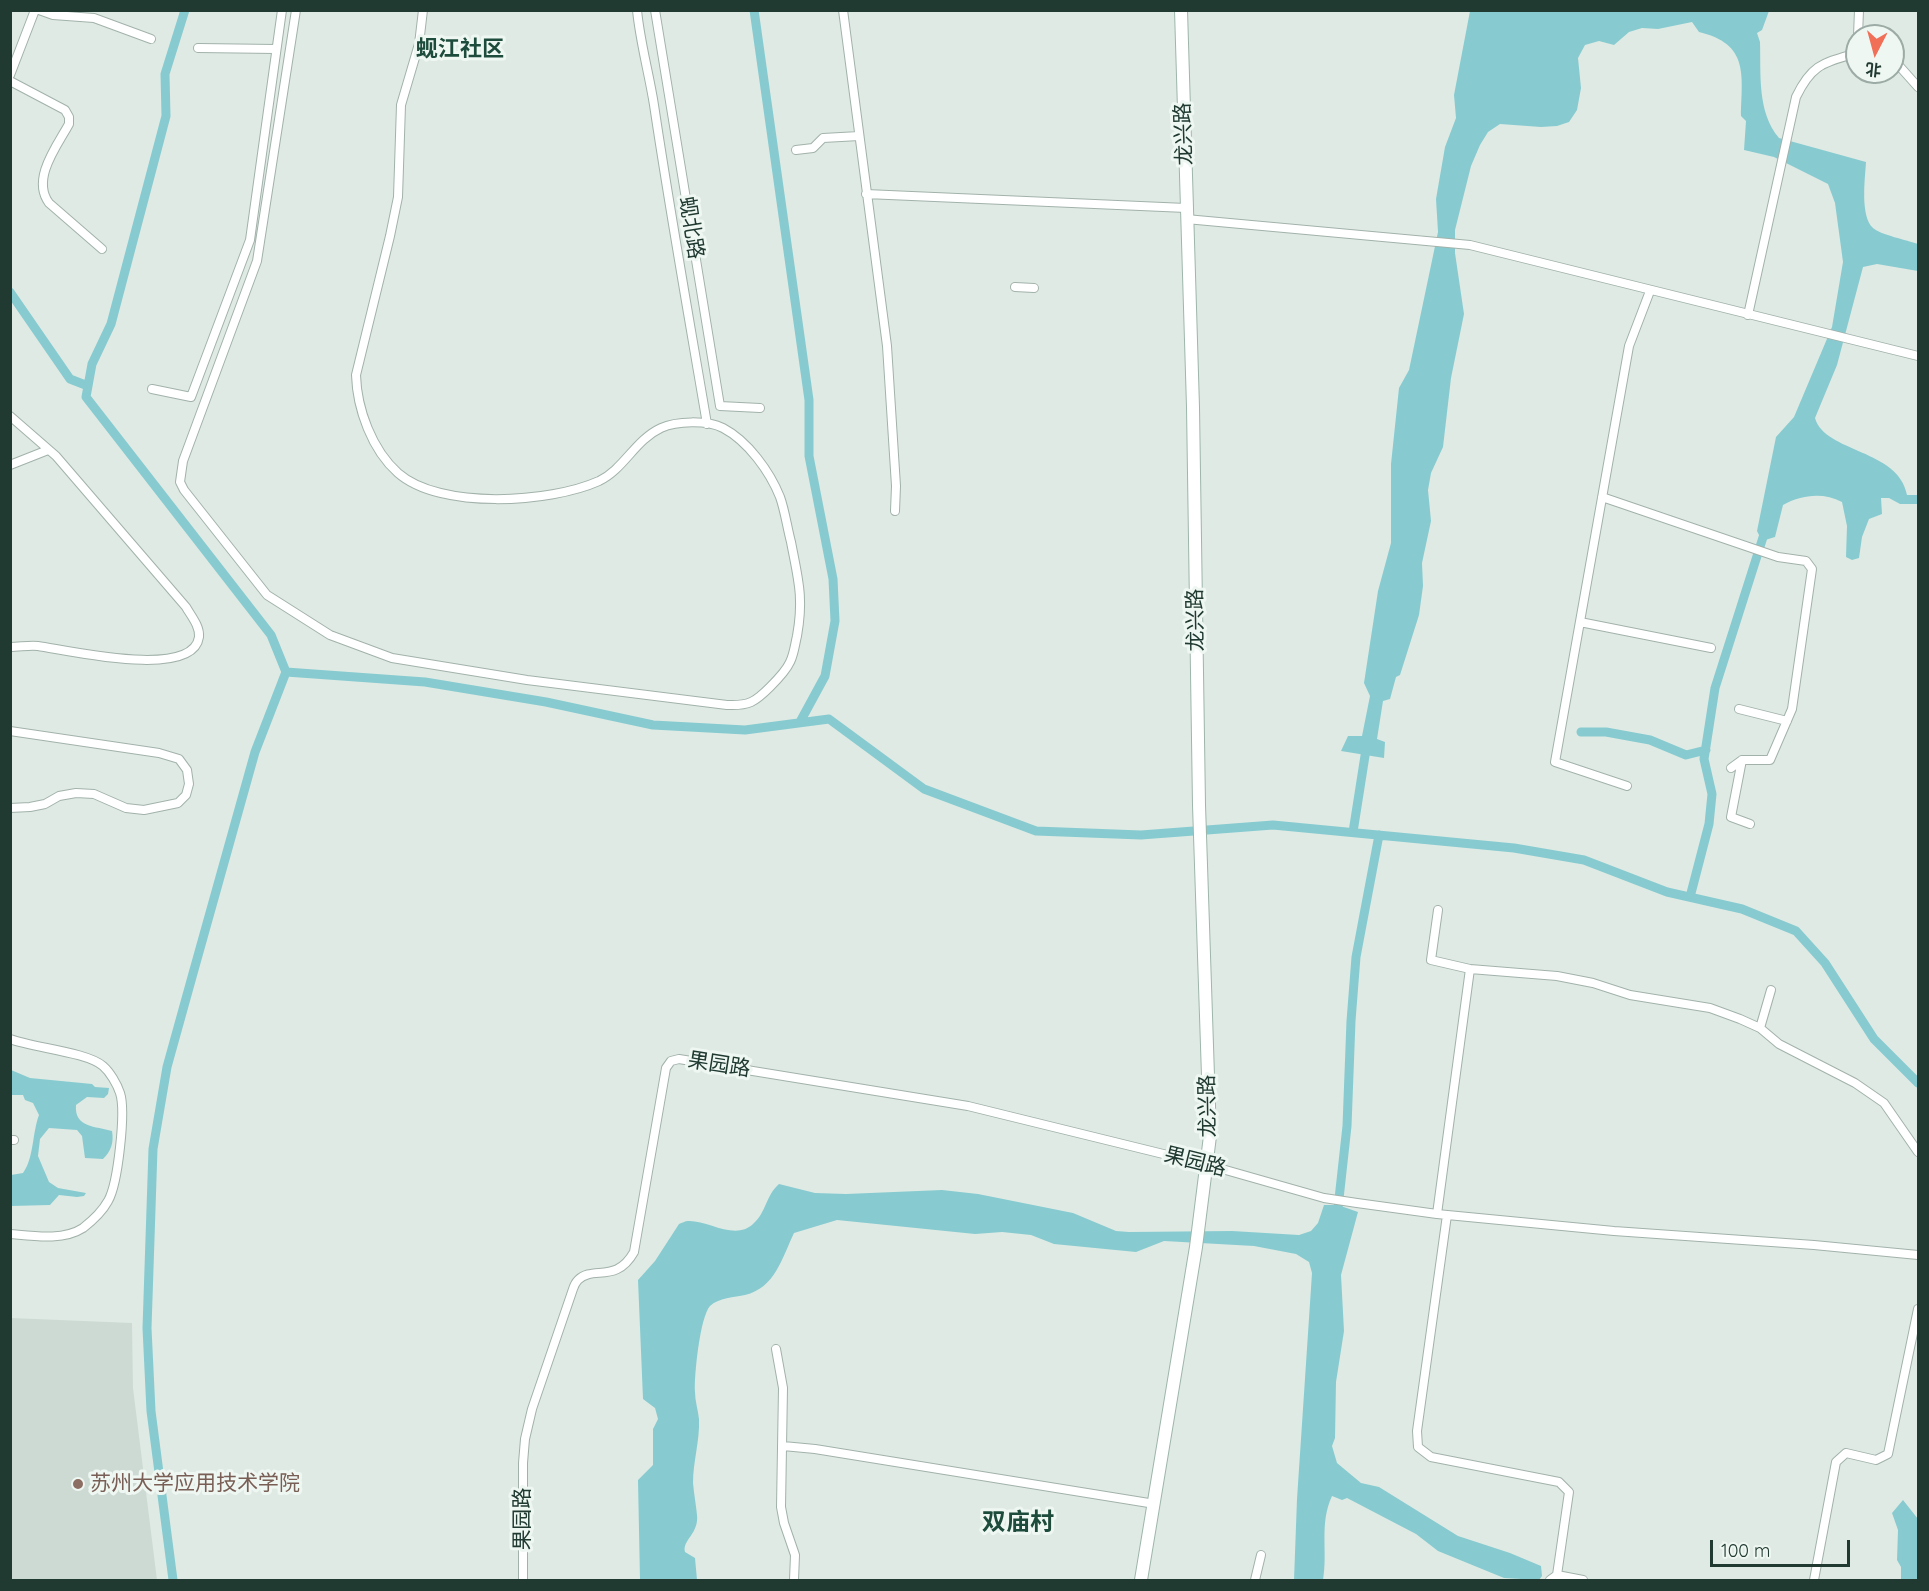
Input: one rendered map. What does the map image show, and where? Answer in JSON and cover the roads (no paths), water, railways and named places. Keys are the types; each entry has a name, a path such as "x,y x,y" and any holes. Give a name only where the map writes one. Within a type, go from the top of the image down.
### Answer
{"street":[{"path":"10,75 37,10 53,15 94,18 151,39"},
{"path":"152,389 191,397 250,240 282,10"},
{"path":"296,10 257,261 180,474 180,482 184,490 267,595 330,636 392,658 572,686 727,705 748,704 757,700 789,663 800,614 799,581 780,497 767,474 734,435 722,427 707,424 679,424 662,427 648,436 617,469 600,480 579,488 536,498 484,499 443,493 398,474 386,460 366,424 358,395 356,375 398,197 401,105 419,44 423,10"},
{"path":"637,10 707,424"},
{"name":"蚬北路","path":"655,10 720,406 760,408"},
{"path":"843,10 887,346 896,486 894,512"},
{"name":"龙兴路","path":"1155,1504 1199,1229 1210,1136 1198,805 1193,408 1181,10"},
{"path":"198,48 276,49"},
{"path":"1748,315 1796,97 1805,78 1817,68 1845,57"},
{"path":"1905,72 1918,87"},
{"path":"10,81 65,110 69,117 69,124 45,168 41,186 42,194 49,203 102,249"},
{"path":"796,150 813,148 823,138 859,136"},
{"path":"866,194 1186,214 1467,245 1918,356"},
{"path":"1015,287 1034,288"},
{"path":"1627,786 1556,762 1629,346 1650,291"},
{"path":"10,417 48,450 186,608 198,626 199,637 195,647 183,656 157,659 129,660 34,646 10,647"},
{"path":"10,465 48,450"},
{"path":"1602,497 1778,557 1806,561 1812,569 1792,709 1770,760 1742,760 1731,768"},
{"path":"1580,622 1711,648"},
{"path":"1739,709 1787,721"},
{"path":"10,731 159,753 178,759 187,770 189,784 186,795 178,803 144,810 126,808 94,794 76,793 59,796 45,804 10,808"},
{"path":"1742,760 1731,817 1750,824"},
{"path":"1438,910 1431,960 1470,969 1557,976 1584,981 1630,995 1710,1008 1760,1028 1779,1044 1855,1083 1884,1103 1918,1152"},
{"path":"1437,1214 1470,969"},
{"path":"1760,1028 1771,990"},
{"path":"10,1039 85,1056 102,1065 120,1094 121,1135 109,1201 96,1217 81,1229 58,1236 10,1234"},
{"name":"果园路","path":"523,1581 522,1463 532,1409 578,1280 621,1268 634,1252 666,1068 671,1061 679,1059 940,1100 1208,1165 1324,1198 1447,1215 1614,1231 1918,1255"},
{"path":"1447,1215 1418,1431 1418,1447 1431,1457 1559,1482 1569,1492 1553,1578 1583,1581"},
{"path":"1814,1581 1836,1462 1846,1453 1876,1460 1888,1454 1918,1309"},
{"path":"776,1349 783,1388 782,1507 784,1523 795,1556 794,1581"},
{"path":"783,1446 815,1449 1155,1504 1141,1581"},
{"path":"1255,1581 1261,1555"}],"water":[{"path":"1470,11 1769,11 1762,30 1757,33 1760,42 1764,105 1772,128 1779,138 1866,162 1864,197 1869,222 1873,228 1882,233 1918,244 1918,271 1877,264 1863,267 1837,365 1815,418 1821,429 1832,438 1891,468 1901,480 1907,495 1918,495 1918,504 1900,504 1889,498 1881,498 1882,514 1869,519 1862,537 1859,558 1852,560 1846,557 1847,526 1842,502 1827,497 1805,497 1783,505 1775,537 1762,541 1757,531 1776,437 1794,417 1832,327 1843,262 1835,203 1828,184 1774,157 1744,150 1746,121 1741,116 1741,74 1735,53 1727,44 1699,32 1692,22 1658,29 1642,28 1629,32 1614,45 1599,41 1585,45 1578,58 1581,88 1577,110 1569,122 1557,126 1541,127 1500,124 1488,132 1471,166 1455,230 1455,253 1464,314 1451,378 1443,447 1431,473 1428,490 1431,521 1422,563 1423,586 1419,615 1390,699 1383,701 1377,739 1385,742 1384,758 1341,751 1348,736 1362,736 1370,696 1364,683 1378,591 1391,543 1391,464 1399,388 1409,370 1438,232 1436,199 1445,147 1456,118 1454,95"},
{"path":"11,1070 30,1078 92,1084 95,1087 109,1088 104,1098 87,1097 76,1105 76,1113 82,1122 112,1131 111,1146 103,1159 85,1158 82,1136 77,1130 49,1128 40,1139 38,1156 49,1182 58,1188 86,1193 84,1196 59,1195 50,1205 11,1206 11,1175 23,1173 27,1167 39,1115 33,1103 25,1100 23,1095 11,1095"},
{"path":"779,1184 815,1193 942,1190 978,1194 1073,1213 1116,1231 1129,1232 1232,1231 1299,1235 1311,1231 1318,1223 1324,1205 1338,1205 1358,1212 1341,1275 1344,1331 1336,1382 1335,1438 1332,1446 1337,1463 1361,1483 1379,1487 1458,1536 1541,1566 1542,1576 1539,1580 1504,1578 1438,1551 1416,1534 1347,1498 1342,1500 1332,1496 1326,1517 1323,1580 1294,1580 1312,1273 1309,1262 1296,1254 1254,1246 1164,1241 1136,1252 1054,1244 1031,1235 1002,1232 975,1234 837,1220 794,1233 776,1271 764,1286 745,1295 717,1301 706,1312 698,1347 695,1384 699,1419 693,1483 697,1522 685,1548 685,1552 695,1558 697,1580 640,1580 638,1480 653,1465 653,1429 658,1419 655,1408 643,1399 638,1280 655,1261 679,1224 687,1221 730,1230 746,1229 761,1215 771,1193"},
{"path":"1903,1500 1918,1519 1918,1580 1901,1580 1901,1567 1897,1560 1898,1530 1892,1513"}],"waterway":[{"path":"173,1580 151,1411 147,1328 153,1149 167,1067 192,977 255,752 286,672 271,635 86,397 92,364 111,324 166,116 165,74 185,10"},
{"path":"754,10 809,400 809,456 833,579 835,621 825,676 800,722"},
{"path":"10,292 70,379 88,386"},
{"path":"1690,897 1709,824 1712,794 1704,759 1715,688 1765,531"},
{"path":"286,672 425,682 546,702 653,725 745,730 829,719 924,789 1036,831 1141,835 1273,825 1514,848 1584,860 1667,892 1742,909 1796,931 1825,963 1874,1039 1918,1083"},
{"path":"1581,732 1606,732 1650,740 1686,755 1706,750"},
{"path":"1353,832 1367,743"},
{"path":"1337,1217 1347,1126 1356,957 1379,835"}],"place":[{"name":"苏州大学应用技术学院","path":"78,1484"}],"district":[{"name":"蚬江社区","path":"460,49"},
{"name":"双庙村","path":"1018,1523"}]}
